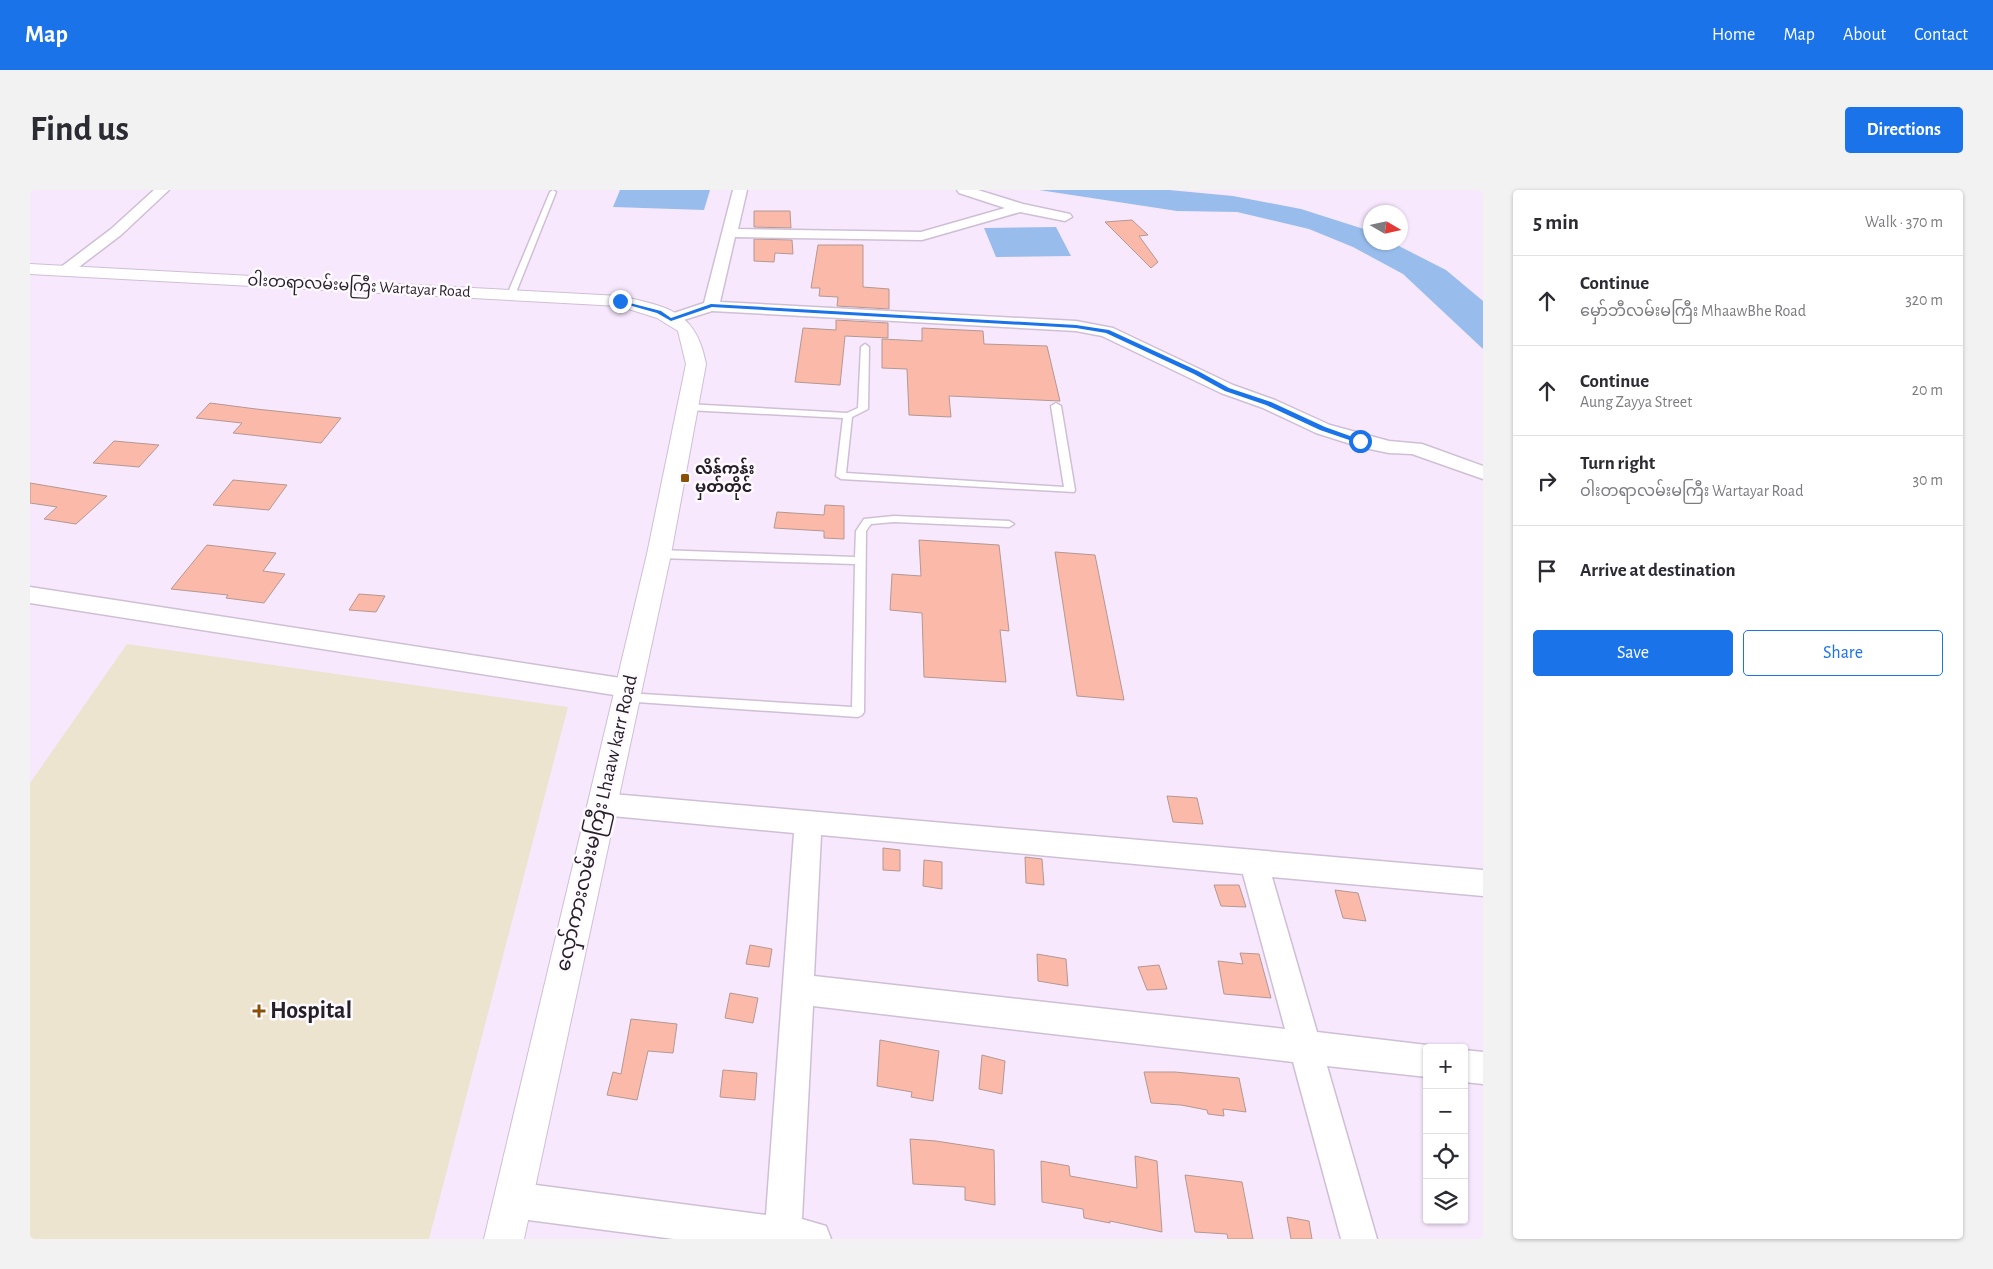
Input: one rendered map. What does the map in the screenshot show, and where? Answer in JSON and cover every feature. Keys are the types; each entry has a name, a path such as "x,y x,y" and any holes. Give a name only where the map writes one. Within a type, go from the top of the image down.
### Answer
{"street":[{"path":"66,270 116,232 162,190"},
{"path":"711,306 740,190"},
{"path":"964,190 1020,208 1064,218"},
{"path":"729,233 922,236 1020,208"},
{"name":"ဝါးတရာလမ်းမကြီး Wartayar Road","path":"30,269 620,301 659,312 677,322"},
{"path":"677,322 711,306 1076,326 1107,332 1196,372 1227,390 1268,404 1323,429 1360,441 1388,447 1415,448 1483,473"},
{"name":"လှော်ကားလမ်းမကြီး Lhaaw karr Road","path":"504,1239 626,693 660,554 696,364 692,342 677,322"},
{"path":"30,594 626,693"},
{"path":"601,804 1483,883"},
{"path":"513,1200 793,1238 798,989 808,823"},
{"path":"1254,862 1359,1239"},
{"path":"798,989 1423,1061"},
{"path":"1468,1066 1483,1068"}],"lane":[{"path":"511,295 553,192"},
{"path":"687,407 848,416 863,409 865,347"},
{"path":"848,416 841,476 1070,490 1056,406"},
{"path":"626,693 858,712 861,531 868,521 894,519 1009,524"},
{"path":"660,554 860,561"}],"shaded area":[{"name":"Hospital","path":"127,644 568,707 429,1239 30,1239 30,783"}],"water":[{"path":"620,190 710,190 704,210 613,207"},
{"path":"1039,190 1169,190 1233,196 1301,209 1363,229 1363,250 1407,250 1446,270 1483,301 1483,349 1403,274 1353,247 1309,229 1237,212 1177,211"},
{"path":"1056,227 1071,256 996,257 984,228"}],"building":[{"path":"754,211 790,211 791,228 754,227"},
{"path":"1132,220 1148,235 1139,236 1158,262 1151,268 1105,222"},
{"path":"754,239 792,240 793,254 775,253 774,262 754,261"},
{"path":"818,245 863,245 863,287 889,289 889,309 837,306 838,297 819,296 820,288 811,288"},
{"path":"836,320 888,323 888,338 845,336 840,385 795,382 803,328 836,330"},
{"path":"922,328 983,331 984,344 1047,346 1060,401 949,396 951,417 909,415 907,369 882,368 882,339 922,341"},
{"path":"210,403 341,418 321,443 233,433 242,423 196,418"},
{"path":"114,441 159,445 139,467 93,463"},
{"path":"233,480 287,485 269,510 213,505"},
{"path":"30,483 107,496 76,524 44,519 57,507 30,503"},
{"path":"825,505 844,506 844,539 824,538 824,531 774,528 777,512 824,515"},
{"path":"919,540 999,545 1009,631 1000,630 1006,682 924,677 922,613 890,610 892,574 921,576"},
{"path":"207,545 276,553 263,571 285,574 264,603 226,598 228,595 171,589"},
{"path":"1055,552 1095,555 1124,700 1077,696"},
{"path":"359,594 385,596 376,612 349,610"},
{"path":"1167,796 1197,798 1203,824 1173,822"},
{"path":"883,848 900,850 900,871 883,870"},
{"path":"1025,857 1042,859 1044,885 1026,883"},
{"path":"924,860 942,862 942,889 923,886"},
{"path":"1214,885 1239,885 1246,907 1221,906"},
{"path":"1335,890 1358,893 1366,921 1343,918"},
{"path":"750,945 772,949 769,967 746,964"},
{"path":"1240,953 1259,954 1271,998 1224,994 1218,961 1243,964"},
{"path":"1037,954 1066,959 1068,986 1038,981"},
{"path":"1159,965 1167,989 1147,990 1138,967"},
{"path":"730,993 758,998 753,1023 725,1018"},
{"path":"631,1019 677,1024 673,1053 648,1051 637,1100 607,1095 613,1072 621,1074"},
{"path":"880,1040 939,1051 933,1101 911,1097 912,1092 877,1086"},
{"path":"982,1055 1005,1061 1002,1094 979,1089"},
{"path":"723,1070 757,1073 755,1100 720,1097"},
{"path":"1144,1072 1175,1072 1239,1078 1246,1112 1223,1109 1224,1116 1208,1114 1207,1110 1181,1105 1151,1103"},
{"path":"910,1139 994,1150 995,1205 965,1200 965,1187 913,1184"},
{"path":"1135,1156 1157,1161 1162,1232 1110,1221 1110,1223 1084,1218 1083,1209 1042,1202 1041,1161 1069,1166 1070,1176 1137,1188"},
{"path":"1185,1175 1242,1182 1253,1239 1228,1239 1227,1234 1195,1232"},
{"path":"1287,1217 1309,1221 1312,1239 1291,1239"}],"place":[{"name":"လိန်ကုန်း မှတ်တိုင်","path":"685,478"},
{"name":"Hospital","path":"259,1011"}],"route":[{"path":"620,301 659,312 671,320 711,306 1076,326 1107,332 1196,372 1227,390 1268,404 1323,429 1360,441"}]}
